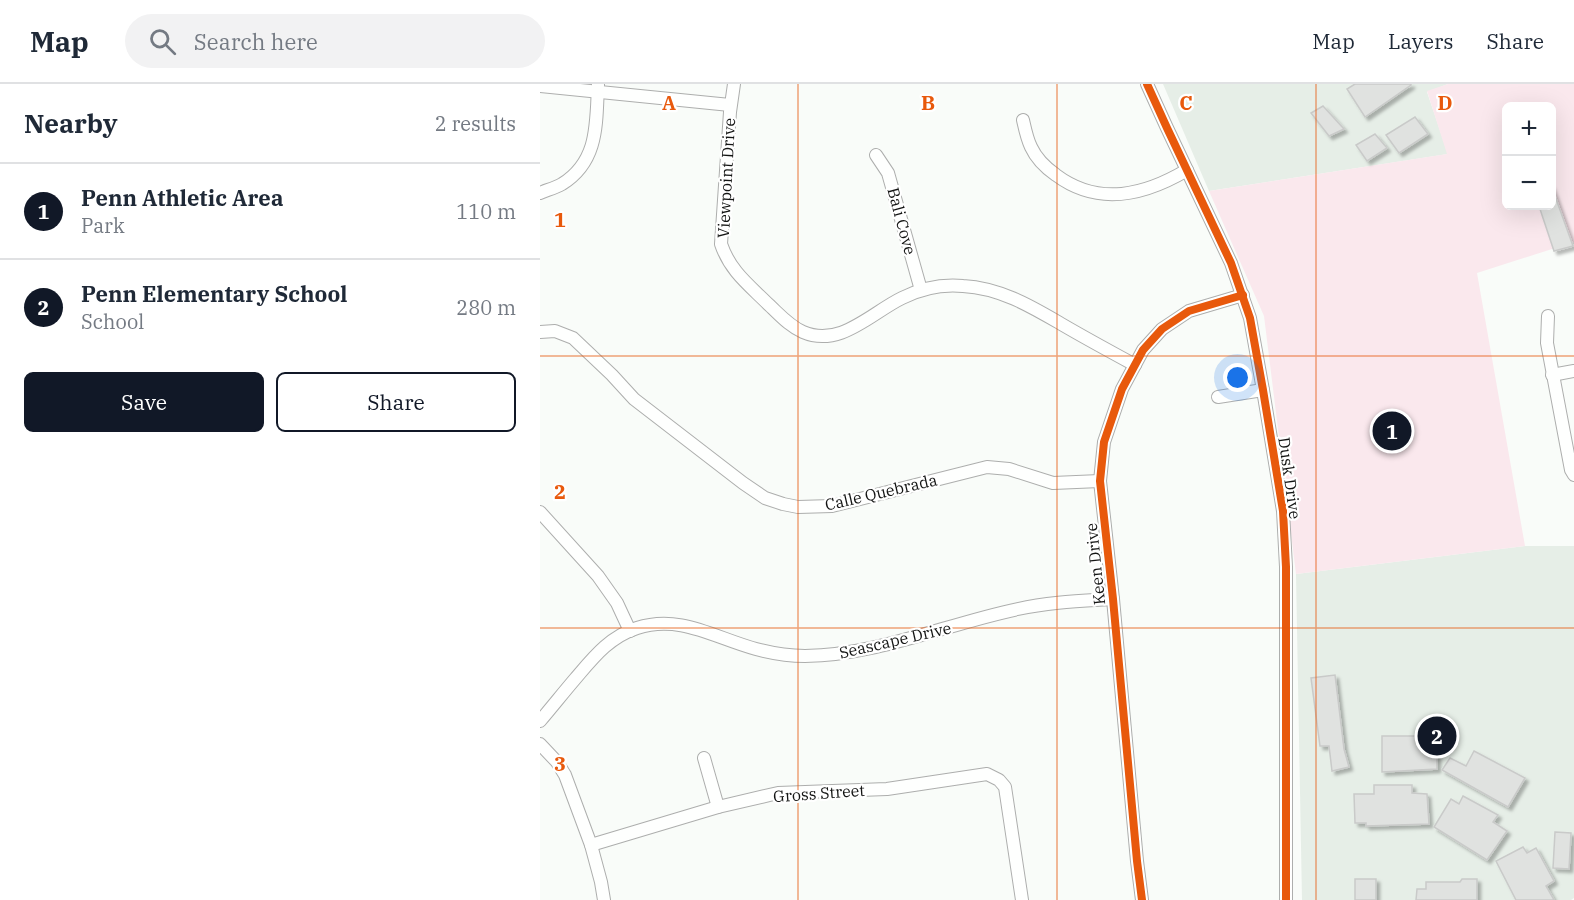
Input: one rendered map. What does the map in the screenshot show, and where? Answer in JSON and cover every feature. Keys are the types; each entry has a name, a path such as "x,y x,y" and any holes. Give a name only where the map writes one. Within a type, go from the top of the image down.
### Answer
{"street":[{"path":"730,105 734,84"},
{"name":"Dusk Drive","path":"1147,84 1231,263 1250,318 1263,390 1283,511 1286,567 1286,900"},
{"name":"Viewpoint Drive","path":"540,86 598,88 730,105 721,244 734,270 793,327 818,336 846,332 891,303 921,290 947,285 967,286 987,289 1017,299 1135,365"},
{"path":"540,193 567,180 580,168 589,154 595,139 598,88"},
{"path":"1023,120 1031,147 1044,164 1069,184 1089,191 1112,195 1135,192 1171,180 1187,170"},
{"name":"Bali Cove","path":"876,154 888,173 921,290"},
{"name":"Keen Drive","path":"1142,900 1100,481 1104,442 1122,389 1143,350 1162,329 1189,311 1243,295"},
{"path":"1548,316 1546,343 1571,470 1574,475"},
{"name":"Calle Quebrada","path":"540,332 555,331 573,338 634,399 743,483 765,498 783,504 798,507 832,506 987,467 1009,469 1053,483 1100,481"},
{"path":"1552,375 1574,371"},
{"path":"1218,397 1263,390"},
{"path":"540,512 598,576 617,603 630,631"},
{"name":"Seascape Drive","path":"540,721 600,650 630,631 649,625 680,624 768,652 800,656 830,655 880,647 1018,609 1113,598"},
{"path":"540,744 557,762 565,775 591,845 604,900"},
{"path":"704,758 718,807"},
{"name":"Gross Street","path":"591,845 718,807 778,794 887,789 987,774 999,780 1005,787 1022,900"}],"shaded area":[{"path":"1163,84 1448,84 1427,92 1448,154 1209,191"},
{"path":"1448,84 1574,84 1574,242 1477,273 1525,546 1296,574 1264,316 1209,191 1447,154 1427,91"},
{"path":"1525,546 1574,546 1574,898 1571,900 1302,900 1296,574"}],"building":[{"path":"1355,84 1411,85 1365,117 1347,89"},
{"path":"1323,106 1344,129 1329,136 1311,113"},
{"path":"1415,117 1428,134 1399,153 1386,135"},
{"path":"1375,134 1387,148 1367,161 1356,145"},
{"path":"1556,199 1573,246 1554,251 1540,210 1556,210"},
{"path":"1335,675 1344,749 1349,767 1332,771 1329,746 1320,746 1311,678"},
{"path":"1382,736 1437,736 1437,769 1382,772"},
{"path":"1474,751 1525,778 1508,807 1442,770 1450,758 1466,766"},
{"path":"1374,785 1412,785 1412,793 1427,794 1429,824 1366,826 1366,823 1355,823 1354,794 1374,794"},
{"path":"1463,796 1498,815 1493,822 1507,831 1487,860 1434,827 1451,799 1459,804"},
{"path":"1555,832 1571,833 1569,869 1553,868"},
{"path":"1523,847 1527,853 1536,848 1554,881 1546,886 1554,900 1516,900 1496,861"},
{"path":"1355,879 1376,879 1376,900 1355,900"},
{"path":"1462,879 1477,879 1477,900 1416,900 1417,889 1426,889 1426,882 1460,882"}],"cycle path":[{"path":"1147,84 1231,263 1250,318 1263,390 1283,511 1286,567 1286,900"},
{"path":"1142,900 1100,481 1104,442 1122,389 1143,350 1162,329 1189,311 1243,295"}],"place":[{"name":"Penn Athletic Area","path":"1392,431"},
{"name":"Penn Elementary School","path":"1437,736"}]}
